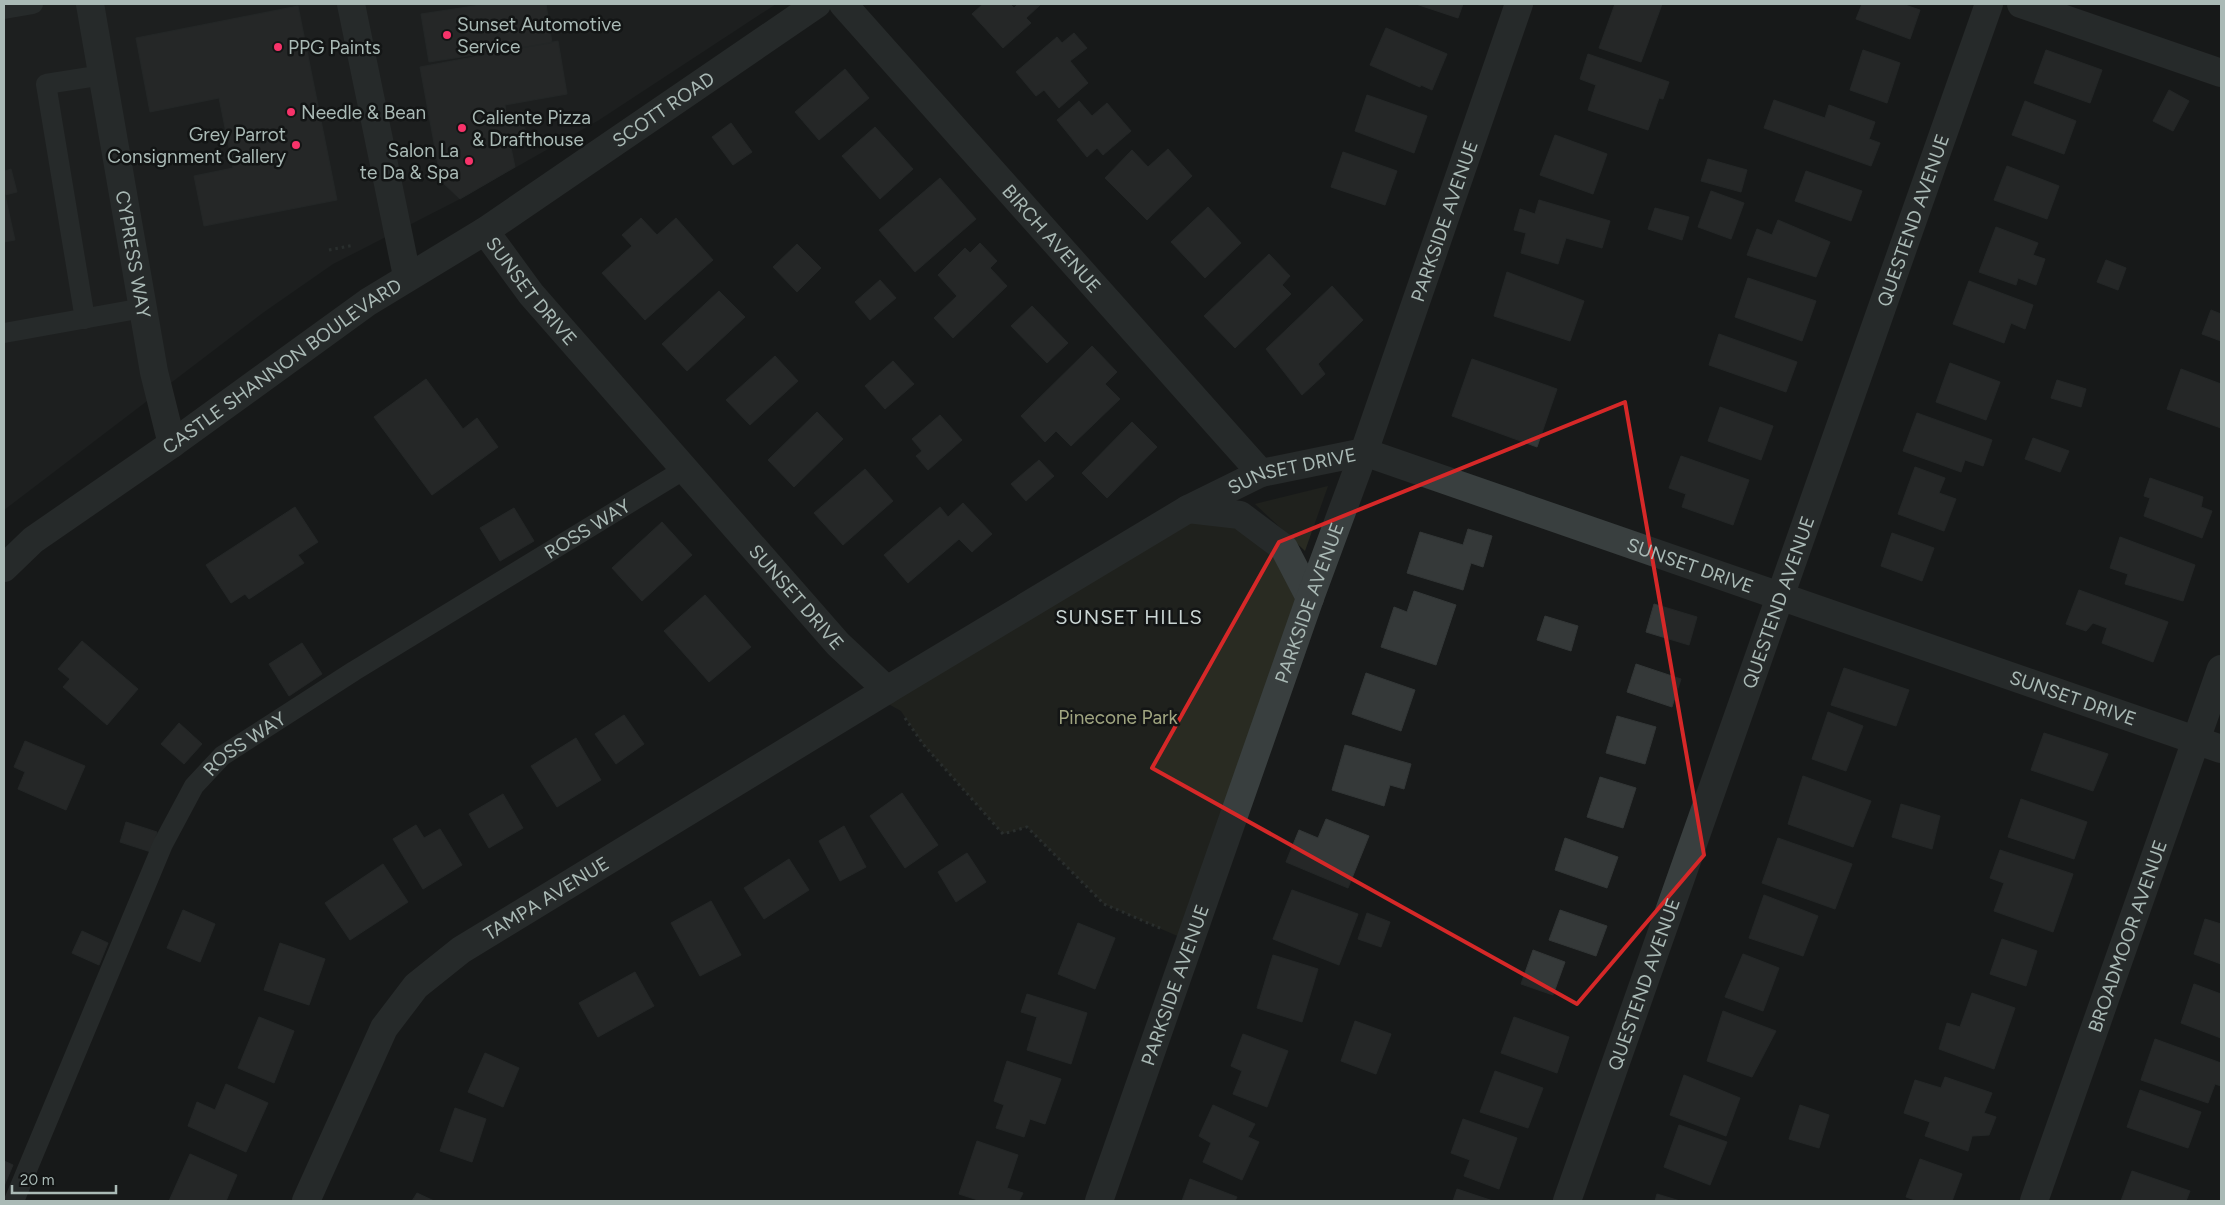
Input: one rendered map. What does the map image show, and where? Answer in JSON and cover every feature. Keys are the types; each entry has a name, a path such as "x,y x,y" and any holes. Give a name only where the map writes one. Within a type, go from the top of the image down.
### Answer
{"street":[{"name":"CYPRESS WAY","path":"90,4 154,372 172,444"},
{"name":"CASTLE SHANNON BOULEVARD","path":"4,568 32,540 172,444 368,302 407,276 351,4"},
{"name":"SCOTT ROAD","path":"407,276 485,231 817,4"},
{"name":"BIRCH AVENUE","path":"843,4 1261,473"},
{"name":"PARKSIDE AVENUE","path":"1099,1201 1310,598 1364,452 1519,4"},
{"name":"QUESTEND AVENUE","path":"1566,1201 1989,4"},
{"path":"2021,4 2221,73"},
{"name":"SUNSET DRIVE","path":"485,231 531,294 838,644 887,690 1188,509 1261,473 1364,452 2221,749"},
{"name":"SUNSET DRIVE","path":"1188,509 1240,515 1284,548 1310,598"},
{"name":"BROADMOOR AVENUE","path":"2034,1201 2221,669"},
{"name":"TAMPA AVENUE","path":"306,1201 384,1028 416,986 461,950 887,690"}],"lane":[{"path":"4,9 33,4"},
{"path":"86,318 46,84 103,75"},
{"path":"4,333 144,308"},
{"name":"ROSS WAY","path":"14,1201 162,844 194,786 222,756 354,671 685,469"}],"path":[{"path":"329,250 354,245"},
{"path":"905,718 923,744 1003,834 1027,827 1104,904 1165,930"}],"highlighted area":[{"path":"1625,402 1704,855 1577,1004 1152,768 1279,542"}],"shaded area":[{"path":"4,4 776,4 599,120 460,199 333,264 264,312 4,510"}],"green space":[{"path":"1328,486 1305,551 1255,504"},
{"name":"Pinecone Park","path":"1188,509 1240,515 1310,598 1189,941 1104,904 1027,827 1003,834 923,744 901,711 876,697"}],"building":[{"path":"487,4 546,4 552,43 429,62 421,14"},
{"path":"983,4 1010,4 1014,8 1018,4 1040,5 1026,18 1031,23 1003,48 972,14"},
{"path":"1416,4 1463,4 1458,18"},
{"path":"1615,4 1662,4 1641,62 1599,48"},
{"path":"1862,4 1902,4 1920,10 1910,39 1856,19"},
{"path":"298,6 337,200 204,226 194,176 233,168 219,98 150,112 136,38"},
{"path":"1386,28 1447,54 1432,90 1421,85 1420,87 1370,65"},
{"path":"1074,33 1087,48 1070,61 1088,83 1059,108 1044,90 1036,96 1016,72 1057,37 1062,43"},
{"path":"558,41 567,94 505,105 506,114 522,111 527,140 510,143 515,167 460,199 441,181 420,67"},
{"path":"1863,50 1900,63 1887,103 1850,90"},
{"path":"2046,50 2102,70 2090,103 2034,83"},
{"path":"1588,54 1669,82 1663,99 1659,98 1648,130 1588,110 1596,85 1580,79"},
{"path":"845,69 869,98 819,140 795,112"},
{"path":"2169,90 2189,101 2173,131 2153,121"},
{"path":"1367,95 1427,116 1414,153 1355,131"},
{"path":"1774,100 1825,118 1829,105 1875,122 1869,139 1880,143 1871,166 1764,128"},
{"path":"1079,101 1092,116 1107,103 1131,131 1103,155 1097,148 1087,157 1057,120"},
{"path":"2025,101 2076,121 2064,154 2012,135"},
{"path":"731,123 752,152 733,165 712,137"},
{"path":"875,127 913,169 880,199 842,156"},
{"path":"1555,135 1607,154 1593,194 1540,175"},
{"path":"1168,149 1192,176 1147,220 1105,178 1132,150 1148,167"},
{"path":"1343,152 1397,171 1385,205 1331,187"},
{"path":"1708,159 1747,170 1741,192 1701,181"},
{"path":"4,166 5,171 11,169 17,192 5,195 15,240 4,242"},
{"path":"2007,166 2059,186 2047,219 1994,200"},
{"path":"1806,171 1862,191 1851,221 1795,201"},
{"path":"940,178 976,219 915,272 879,230"},
{"path":"1711,191 1744,203 1731,239 1698,227"},
{"path":"1539,200 1610,221 1602,248 1566,238 1558,264 1521,253 1526,233 1514,230 1520,209 1535,214"},
{"path":"1208,207 1241,243 1205,278 1171,242"},
{"path":"1655,208 1689,217 1682,240 1648,229"},
{"path":"641,218 657,235 676,218 713,260 645,320 602,273 632,246 622,235"},
{"path":"1778,220 1830,242 1816,277 1747,255 1757,229 1772,235"},
{"path":"1996,227 2038,243 2033,255 2045,259 2036,285 2018,278 2016,285 1979,272"},
{"path":"980,243 997,261 990,268 1007,286 953,338 934,318 957,296 938,275 965,248 970,253"},
{"path":"797,244 821,268 797,292 773,267"},
{"path":"1269,254 1290,276 1282,285 1291,294 1235,348 1204,316"},
{"path":"2106,260 2126,268 2118,290 2097,282"},
{"path":"1507,272 1584,301 1570,341 1494,316"},
{"path":"1748,278 1816,301 1802,341 1735,317"},
{"path":"880,280 896,298 870,320 855,302"},
{"path":"1969,281 2033,305 2025,329 2011,323 2004,343 1953,324"},
{"path":"1332,286 1363,320 1318,364 1325,374 1302,395 1266,349"},
{"path":"719,291 745,317 687,371 662,344"},
{"path":"1032,306 1068,343 1047,363 1011,326"},
{"path":"2211,310 2221,314 2221,341 2202,334"},
{"path":"1719,334 1797,362 1786,392 1709,365"},
{"path":"1092,346 1117,372 1105,384 1120,399 1071,446 1056,431 1045,442 1021,416"},
{"path":"775,356 798,381 750,425 726,400"},
{"path":"1472,359 1557,389 1537,447 1452,416"},
{"path":"893,361 914,384 885,409 865,386"},
{"path":"1950,363 2000,382 1986,420 1936,402"},
{"path":"2181,369 2221,384 2221,428 2167,409"},
{"path":"426,379 463,429 477,418 498,447 432,495 374,417"},
{"path":"2057,380 2086,389 2081,407 2051,398"},
{"path":"1720,407 1773,426 1761,460 1708,441"},
{"path":"817,412 843,439 794,487 768,460"},
{"path":"1917,413 1992,440 1983,466 1965,460 1961,472 1903,451"},
{"path":"940,415 962,440 928,470 916,456 922,451 912,439"},
{"path":"1132,422 1157,447 1107,498 1082,473"},
{"path":"2033,438 2069,451 2060,472 2025,459"},
{"path":"1681,456 1749,480 1733,525 1682,507 1686,494 1669,488"},
{"path":"1039,460 1054,476 1026,501 1011,484"},
{"path":"1915,467 1945,478 1939,493 1956,499 1944,531 1898,514"},
{"path":"865,469 893,501 843,545 814,513"},
{"path":"2150,478 2203,497 2201,507 2212,511 2202,538 2144,516 2150,498 2144,496"},
{"path":"963,503 992,534 972,552 959,539 908,583 884,555 940,507 948,517"},
{"path":"295,507 318,542 298,555 304,563 249,599 245,594 231,603 206,565"},
{"path":"514,508 534,541 500,561 480,528"},
{"path":"662,522 692,555 642,601 612,568"},
{"path":"1468,529 1492,536 1483,567 1471,563 1463,590 1407,573 1420,532 1463,545"},
{"path":"1892,533 1934,548 1922,581 1881,566"},
{"path":"2120,537 2195,565 2183,601 2125,584 2128,574 2110,568"},
{"path":"2079,590 2168,622 2153,662 2102,643 2107,628 2093,623 2086,631 2066,624"},
{"path":"1414,591 1456,605 1436,665 1381,647 1394,607 1407,612"},
{"path":"705,595 751,647 709,682 664,631"},
{"path":"1654,604 1697,617 1689,645 1646,632"},
{"path":"1545,616 1578,626 1571,651 1537,640"},
{"path":"82,641 138,689 107,725 63,687 70,679 58,669"},
{"path":"302,643 322,674 289,696 269,664"},
{"path":"1636,664 1681,679 1672,707 1627,692"},
{"path":"1844,668 1909,690 1896,726 1831,705"},
{"path":"1366,673 1415,690 1401,731 1352,714"},
{"path":"1828,712 1863,726 1846,771 1812,759"},
{"path":"624,715 644,744 616,764 595,734"},
{"path":"1617,716 1656,727 1645,764 1606,753"},
{"path":"179,723 202,744 184,764 161,744"},
{"path":"2044,733 2108,754 2093,791 2031,770"},
{"path":"576,738 601,780 557,807 531,766"},
{"path":"25,741 85,766 66,810 18,789 25,772 14,767"},
{"path":"1345,745 1411,764 1404,789 1390,785 1384,806 1332,790"},
{"path":"1803,776 1871,801 1853,847 1788,824"},
{"path":"1600,777 1636,788 1623,828 1587,817"},
{"path":"902,793 938,845 905,868 870,816"},
{"path":"503,794 523,828 489,848 469,814"},
{"path":"2021,799 2087,822 2074,859 2008,837"},
{"path":"1901,804 1940,816 1932,849 1892,837"},
{"path":"1326,819 1369,836 1348,888 1286,862 1299,830 1318,838"},
{"path":"126,822 157,832 151,852 120,842"},
{"path":"416,825 424,838 440,829 462,865 423,889 393,839"},
{"path":"844,826 866,867 840,881 819,841"},
{"path":"1565,838 1618,857 1607,888 1555,870"},
{"path":"1778,838 1852,864 1835,909 1762,883"},
{"path":"2000,850 2073,874 2053,932 1994,911 2004,883 1990,878"},
{"path":"967,853 986,882 956,902 938,872"},
{"path":"789,859 809,890 764,919 744,888"},
{"path":"383,864 408,902 350,940 325,903"},
{"path":"1292,890 1358,914 1339,965 1273,939"},
{"path":"1764,895 1818,916 1803,956 1749,938"},
{"path":"711,901 741,955 700,976 671,923"},
{"path":"183,910 215,924 200,962 167,948"},
{"path":"1560,910 1607,926 1596,956 1549,940"},
{"path":"1367,913 1390,922 1381,947 1358,939"},
{"path":"2205,919 2221,924 2221,964 2194,954"},
{"path":"1078,923 1115,938 1095,989 1058,974"},
{"path":"82,931 108,943 99,965 72,953"},
{"path":"2002,939 2037,951 2026,986 1990,974"},
{"path":"280,943 325,959 309,1005 264,990"},
{"path":"1533,950 1565,962 1553,995 1521,984"},
{"path":"1743,954 1779,968 1763,1011 1725,997"},
{"path":"1273,955 1318,969 1302,1022 1257,1008"},
{"path":"635,972 654,1006 598,1037 579,1003"},
{"path":"2194,984 2221,994 2221,1038 2181,1023"},
{"path":"1972,993 2015,1008 1994,1069 1939,1049 1947,1023 1960,1027"},
{"path":"1027,994 1087,1013 1071,1064 1027,1050 1037,1017 1021,1012"},
{"path":"1723,1011 1776,1031 1752,1077 1707,1061"},
{"path":"259,1017 294,1031 274,1083 238,1068"},
{"path":"1514,1017 1569,1037 1557,1073 1501,1053"},
{"path":"1355,1021 1391,1034 1376,1074 1341,1061"},
{"path":"1243,1034 1288,1051 1267,1107 1233,1094 1242,1071 1231,1066"},
{"path":"2155,1039 2221,1063 2221,1086 2215,1084 2208,1103 2141,1080"},
{"path":"485,1053 519,1068 503,1107 468,1092"},
{"path":"1007,1061 1061,1079 1045,1124 1030,1119 1024,1137 996,1128 1004,1105 994,1101"},
{"path":"1495,1071 1543,1088 1528,1128 1480,1112"},
{"path":"1684,1075 1740,1098 1726,1136 1670,1115"},
{"path":"1945,1077 1992,1093 1984,1113 1996,1117 1989,1135 1972,1136 1968,1151 1925,1136 1930,1122 1904,1113 1915,1080 1941,1088"},
{"path":"226,1084 268,1103 246,1152 188,1126 197,1102 215,1110"},
{"path":"2140,1090 2201,1112 2188,1148 2127,1127"},
{"path":"1213,1105 1255,1124 1248,1137 1259,1142 1242,1180 1203,1162 1211,1143 1199,1136"},
{"path":"1800,1105 1829,1115 1819,1148 1789,1139"},
{"path":"455,1108 486,1119 472,1162 440,1151"},
{"path":"1463,1119 1517,1138 1499,1189 1464,1176 1470,1160 1451,1153"},
{"path":"1679,1125 1727,1142 1710,1185 1664,1167"},
{"path":"977,1141 1018,1155 1007,1188 1023,1193 1019,1201 981,1201 959,1194"},
{"path":"190,1154 237,1175 226,1201 169,1201"},
{"path":"1920,1159 1962,1174 1952,1201 1918,1201 1906,1197"},
{"path":"4,1161 13,1165 4,1186"},
{"path":"2132,1171 2190,1191 2186,1201 2121,1201"},
{"path":"1190,1179 1237,1197 1235,1201 1182,1201"},
{"path":"1457,1189 1493,1201 1453,1201"},
{"path":"417,1193 434,1201 412,1201"},
{"path":"1657,1194 1680,1201 1655,1201"}],"place":[{"name":"Sunset Automotive Service","path":"447,35"},
{"name":"PPG Paints","path":"278,47"},
{"name":"Needle & Bean","path":"291,112"},
{"name":"Caliente Pizza & Drafthouse","path":"462,128"},
{"name":"Grey Parrot Consignment Gallery","path":"296,145"},
{"name":"Salon La te Da & Spa","path":"469,161"}],"district":[{"name":"SUNSET HILLS","path":"1129,617"}]}
